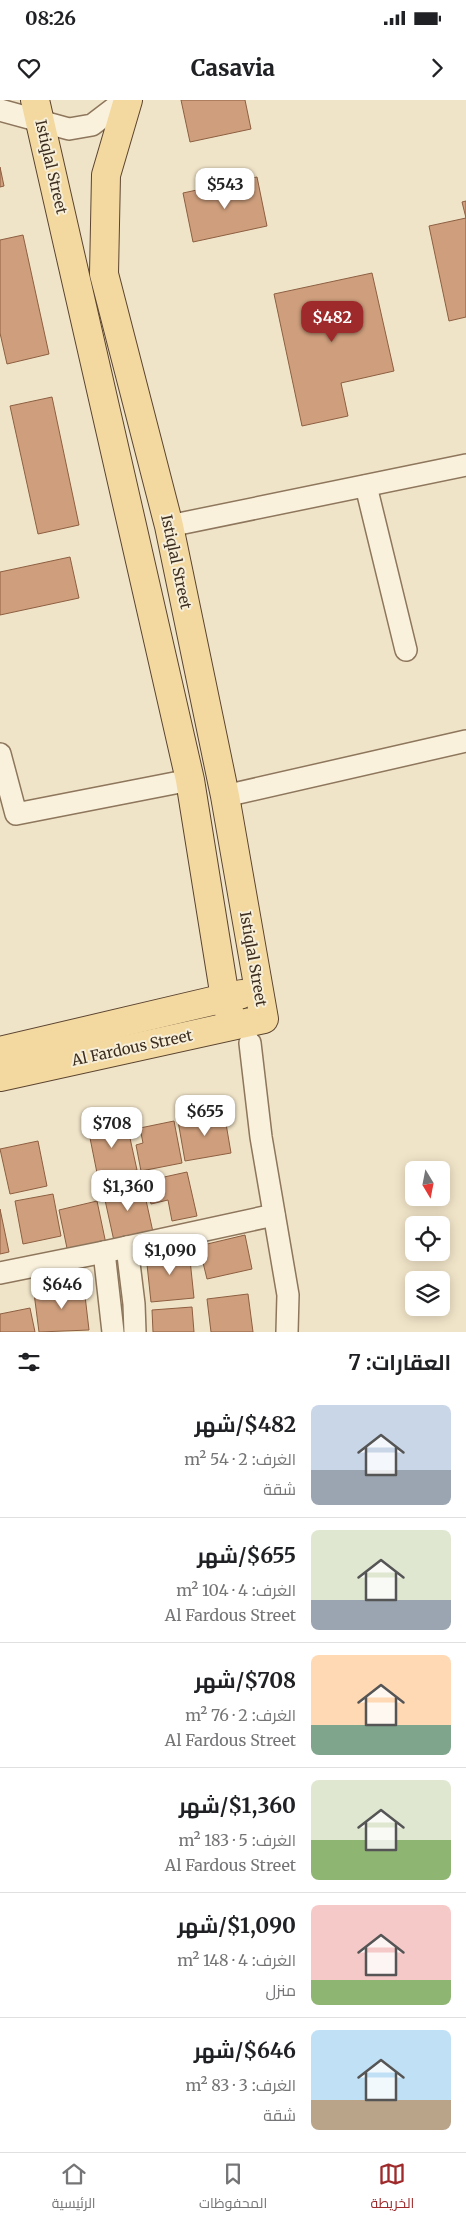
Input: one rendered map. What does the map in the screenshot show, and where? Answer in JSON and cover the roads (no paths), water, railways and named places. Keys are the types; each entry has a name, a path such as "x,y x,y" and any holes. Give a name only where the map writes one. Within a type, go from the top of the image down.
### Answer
{"main road":[{"name":"Istiqlal Street","path":"126,100 106,175 104,274 169,526 225,796 264,1019"},
{"name":"Istiqlal Street","path":"38,111 190,780 225,998 242,1034"},
{"name":"Al Fardous Street","path":"0,1051 258,990"},
{"name":"Al Fardous Street","path":"0,1077 242,1034 264,1019"}],"street":[{"path":"0,110 38,111 69,129 92,125 126,100"},
{"path":"169,526 466,465"},
{"path":"366,486 406,650"},
{"path":"225,796 466,741"},
{"path":"0,754 16,814 190,780"},
{"path":"242,1034 288,1295 287,1332"},
{"path":"0,1273 274,1214"},
{"path":"127,1247 134,1304 135,1332"},
{"path":"104,1252 113,1332"}]}
